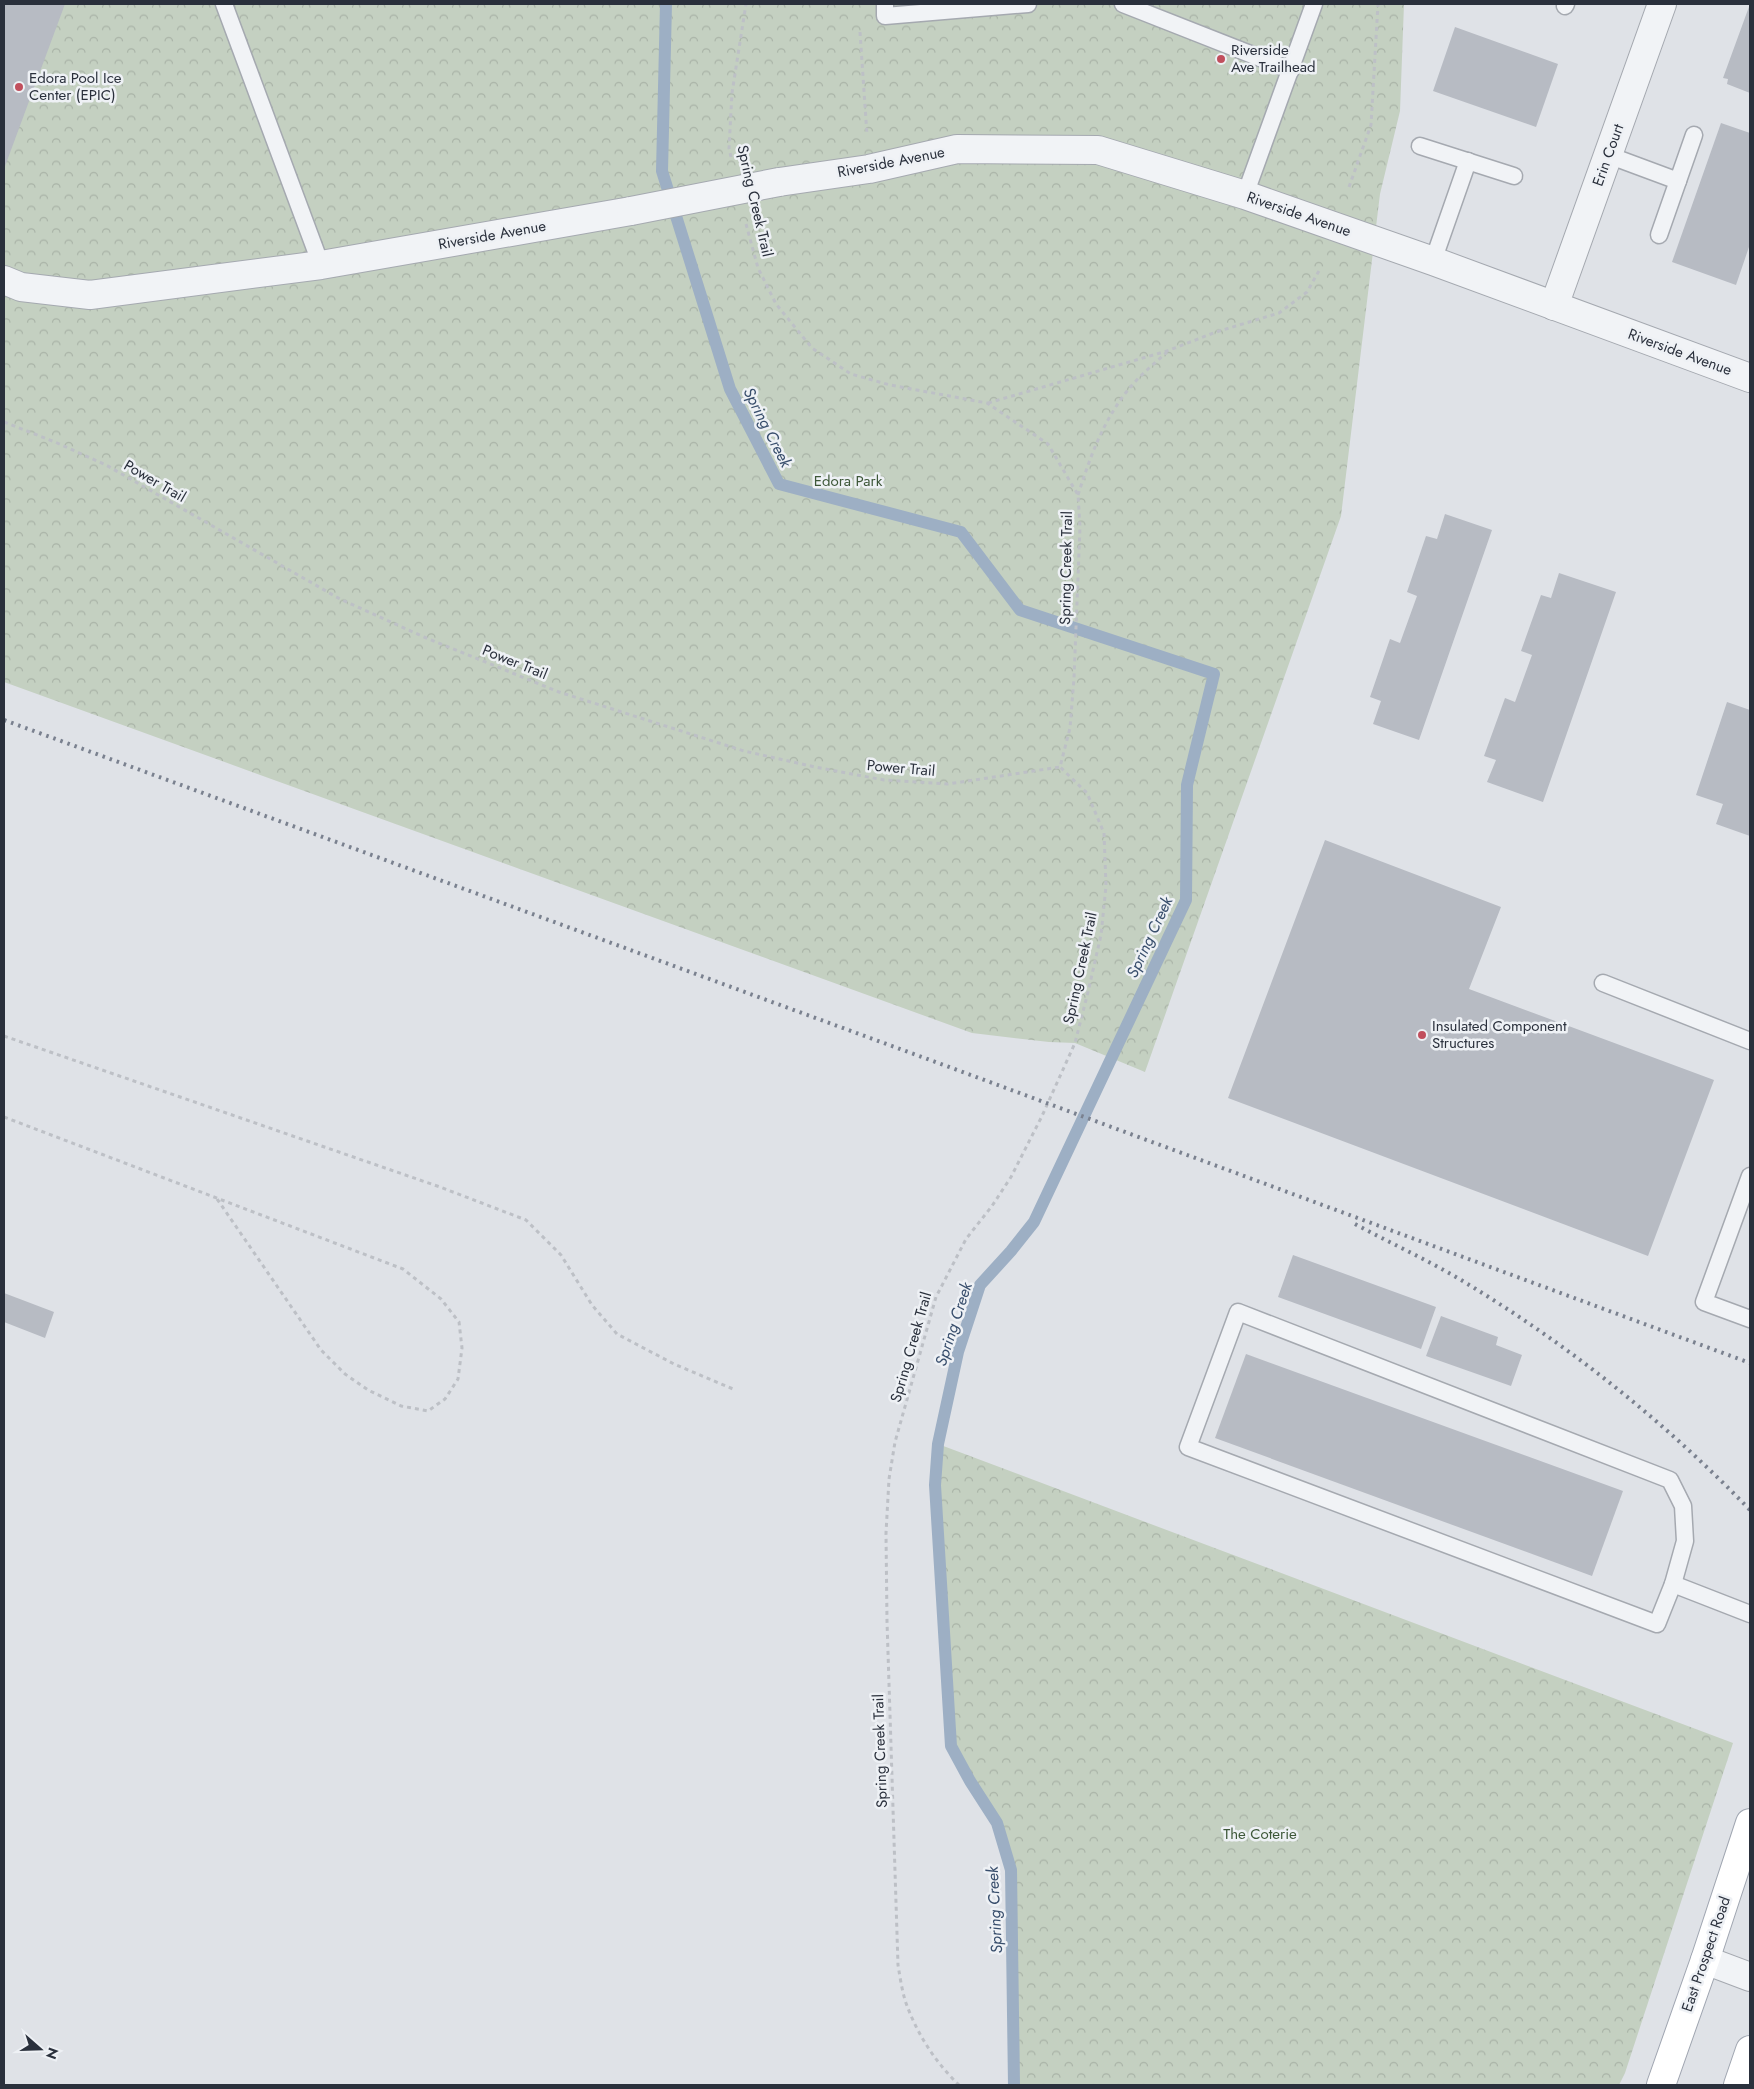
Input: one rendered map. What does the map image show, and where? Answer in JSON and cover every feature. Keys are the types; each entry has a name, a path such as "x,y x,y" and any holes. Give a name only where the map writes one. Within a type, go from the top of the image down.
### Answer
{"main road":[{"name":"East Prospect Road","path":"1660,2085 1705,1960 1750,1823"},
{"path":"1738,2085 1750,2050"}],"street":[{"name":"Erin Court","path":"1554,306 1662,4"},
{"name":"Riverside Avenue","path":"4,280 21,287 90,295 322,265 779,182 868,169 957,149 1098,150 1245,195 1750,378"},
{"path":"1705,1960 1750,1977"}],"lane":[{"path":"224,4 322,265"},
{"path":"885,4 885,16 1028,4"},
{"path":"1123,4 1291,70"},
{"path":"1245,195 1314,4"},
{"path":"1659,235 1694,136"},
{"path":"1420,146 1514,176"},
{"path":"1608,155 1678,181"},
{"path":"1433,262 1468,161"},
{"path":"1603,983 1750,1041"},
{"path":"1750,1176 1704,1302 1750,1319"},
{"path":"1238,1312 1670,1480 1683,1506 1685,1541 1673,1584 1657,1624 1188,1447 1238,1312"},
{"path":"1673,1584 1750,1614"}],"path":[{"name":"Spring Creek Trail","path":"733,166 729,148 732,93 746,4"},
{"path":"1349,187 1371,125 1378,4"},
{"path":"860,23 868,169"},
{"name":"Spring Creek Trail","path":"745,221 758,268 776,304 812,348 851,374 890,385 987,403 1048,444 1078,495 1080,527 1074,678 1070,728 1060,767 1087,793 1104,834 1106,886 1101,935 1075,1043 1042,1116 1011,1177 992,1206 966,1239 936,1297 896,1442 889,1479 886,1533 887,1621 898,1965 906,2002 920,2036 944,2069 959,2085"},
{"path":"987,403 1167,352 1216,332 1279,313 1307,292 1320,269"},
{"path":"1078,495 1090,458 1107,419 1128,389 1167,352"},
{"name":"Power Trail","path":"4,422 106,465 340,599 424,637 559,692 744,751 884,780 948,784 1060,767"},
{"path":"4,1036 440,1186 526,1220 561,1255 592,1305 617,1334 674,1364 733,1389"},
{"path":"4,1117 215,1196 403,1269 441,1299 459,1322 462,1348 458,1379 445,1399 428,1411 400,1406 368,1390 345,1374 321,1350 215,1196"}],"green space":[{"name":"Edora Park","path":"4,4 1404,4 1400,111 1380,194 1341,516 1145,1072 1075,1043 1049,1042 972,1033 4,682"},
{"name":"The Coterie","path":"938,1444 1733,1743 1625,2073 1619,2085 1014,2085 1011,1870 997,1823 970,1781 951,1746 935,1485"}],"building":[{"name":"Edora Pool Ice Center (EPIC)","path":"4,4 65,4 4,169"},
{"path":"1750,4 1750,93 1727,84 1728,79 1723,78"},
{"path":"1455,27 1558,64 1536,127 1433,91"},
{"path":"1721,123 1750,133 1750,244 1736,285 1672,262"},
{"path":"1445,514 1492,530 1419,740 1373,724 1381,701 1370,697 1390,639 1400,643 1417,596 1407,592 1426,536 1437,539"},
{"path":"1559,573 1616,592 1543,802 1487,782 1496,760 1484,756 1505,698 1515,702 1532,655 1521,651 1541,595 1551,598"},
{"path":"1727,702 1750,710 1750,836 1716,824 1723,804 1696,795"},
{"name":"Insulated Component Structures","path":"1325,840 1501,907 1469,989 1714,1080 1648,1256 1228,1098"},
{"path":"1293,1255 1436,1307 1421,1349 1278,1297"},
{"path":"4,1293 54,1312 45,1338 4,1322"},
{"path":"1441,1316 1498,1337 1496,1345 1522,1355 1511,1386 1426,1356"},
{"path":"1246,1354 1623,1491 1592,1576 1215,1438"}],"waterway":[{"name":"Spring Creek","path":"666,4 662,171 730,389 779,484 961,532 1020,610 1214,674 1187,785 1186,900 1034,1222 980,1285 958,1352 938,1444 935,1485 951,1746 970,1781 997,1823 1011,1870 1014,2085"}],"railway":[{"path":"4,720 1750,1363"},
{"path":"1355,1224 1466,1283 1505,1307 1579,1359 1684,1446 1750,1510"}],"place":[{"name":"Riverside Ave Trailhead","path":"1221,59"},
{"name":"Edora Pool Ice Center (EPIC)","path":"19,87"},
{"name":"Insulated Component Structures","path":"1422,1035"}]}
